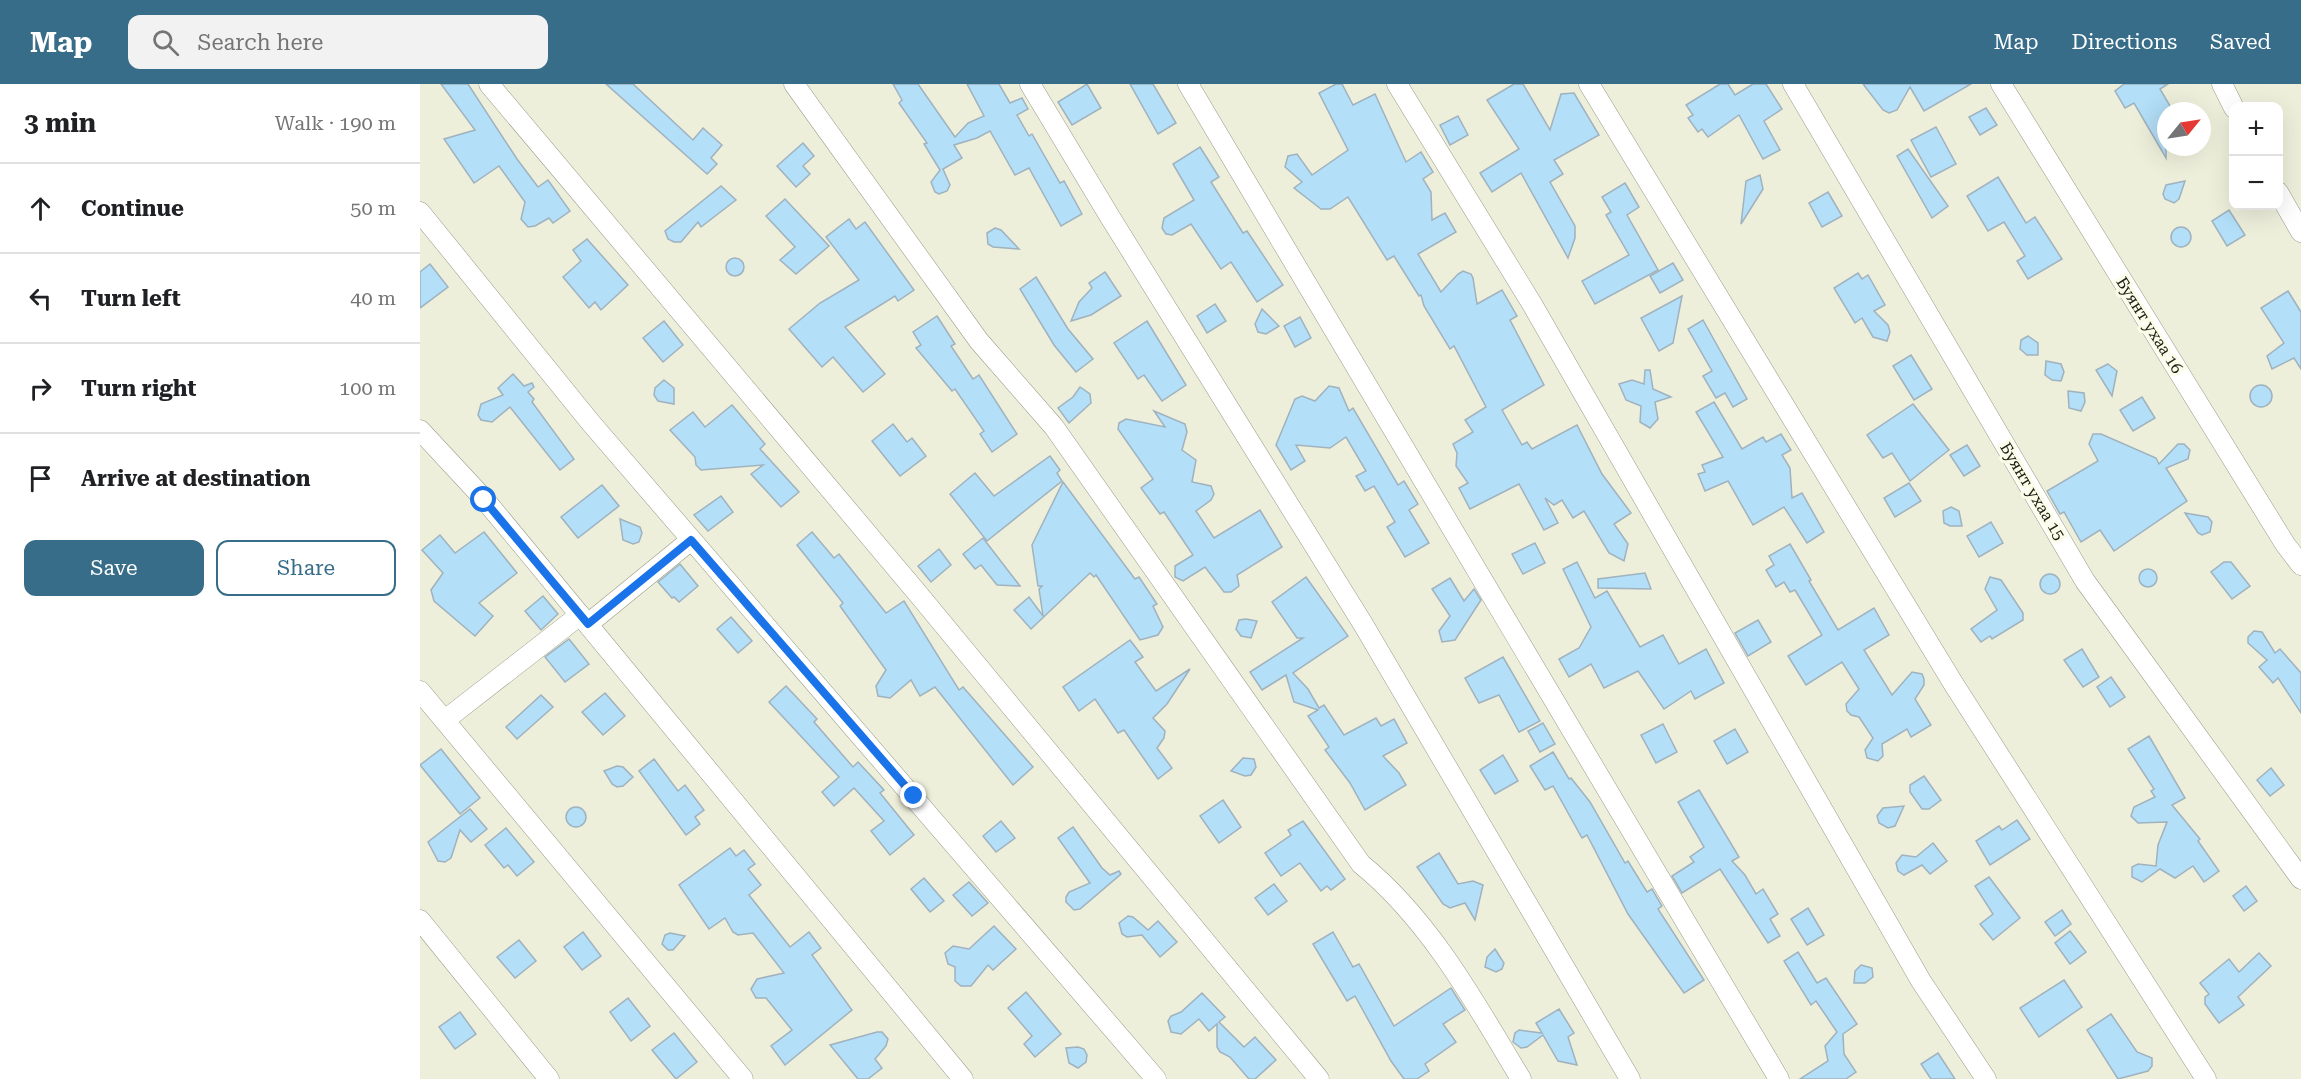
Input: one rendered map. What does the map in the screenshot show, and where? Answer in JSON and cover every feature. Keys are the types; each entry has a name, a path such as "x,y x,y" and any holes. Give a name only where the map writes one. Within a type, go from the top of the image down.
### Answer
{"street":[{"path":"489,84 919,595 1319,1079"},
{"path":"794,84 979,340 1054,427 1361,864 1386,884 1446,959 1521,1079"},
{"path":"1030,84 1363,624 1630,1079"},
{"path":"1188,84 1779,1079"},
{"path":"1397,84 1532,304 1921,981 1986,1079"},
{"path":"1589,84 1953,682 2206,1079"},
{"name":"Буянт ухаа 15","path":"1792,84 2085,581 2301,879"},
{"name":"Буянт ухаа 16","path":"2001,84 2285,544 2301,565"},
{"path":"2222,84 2231,102"},
{"path":"2283,201 2301,232"},
{"path":"420,212 591,423 1156,1079"},
{"path":"420,430 484,500 584,619 963,1079"},
{"path":"445,720 691,540"},
{"path":"420,691 743,1079"},
{"path":"420,920 549,1079"}],"building":[{"path":"441,84 468,84 538,187 548,180 570,211 553,223 549,218 535,226 528,227 521,219 525,202 499,166 474,183 444,139 475,130"},
{"path":"606,84 633,84 693,140 703,128 722,145 711,158 717,164 707,174"},
{"path":"893,84 918,84 955,137 968,123 984,116 967,84 999,84 1010,103 1022,98 1028,109 1017,115 1029,136 1032,134 1060,183 1064,181 1082,214 1061,226 1029,168 1015,175 990,131 977,138 954,145 962,158 943,169 950,185 947,191 939,194 935,192 931,182 940,170 924,144 927,143 899,103 902,100"},
{"path":"1087,84 1101,108 1072,125 1058,102"},
{"path":"1130,84 1153,84 1176,123 1158,134"},
{"path":"1336,84 1342,84 1353,105 1375,94 1406,162 1421,152 1433,172 1423,179 1431,192 1432,220 1445,213 1456,232 1418,254 1441,292 1463,271 1471,274 1473,278 1477,304 1502,290 1517,316 1510,320 1544,385 1502,410 1522,445 1527,442 1532,449 1577,425 1602,474 1631,513 1614,524 1628,544 1624,561 1609,553 1584,511 1573,518 1562,500 1554,505 1545,498 1558,523 1544,530 1519,484 1470,509 1459,488 1468,483 1456,466 1457,453 1453,444 1473,432 1465,420 1486,407 1454,346 1450,349 1424,306 1421,295 1419,296 1394,256 1387,260 1348,197 1330,209 1321,209 1294,188 1302,182 1285,167 1288,156 1297,154 1312,175 1348,150 1319,93"},
{"path":"1514,84 1523,84 1550,130 1561,94 1574,93 1599,135 1554,160 1563,174 1550,182 1575,226 1575,238 1568,258 1521,173 1492,192 1480,173 1519,149 1487,100"},
{"path":"1720,84 1728,84 1735,95 1753,84 1766,84 1782,109 1764,121 1780,150 1763,159 1739,115 1708,137 1702,129 1698,132 1688,118 1693,115 1686,105"},
{"path":"1863,84 1971,84 1924,111 1910,87 1897,110 1889,113 1883,110"},
{"path":"2124,84 2168,84 2160,89 2168,102 2157,102 2157,143 2134,103 2125,108 2115,91"},
{"path":"1986,108 1997,125 1980,135 1969,117"},
{"path":"1458,116 1468,135 1450,145 1440,125"},
{"path":"1936,127 1956,164 1931,177 1911,140"},
{"path":"803,143 814,156 803,166 810,174 796,187 777,166"},
{"path":"1200,147 1219,177 1211,182 1243,233 1247,231 1283,285 1257,302 1231,262 1221,269 1191,224 1172,235 1166,234 1162,228 1164,218 1194,200 1173,164"},
{"path":"1908,149 1948,206 1932,218 1897,156"},
{"path":"1760,175 1763,189 1741,224 1746,181"},
{"path":"1998,177 2026,223 2035,217 2062,259 2028,279 2017,261 2025,256 2004,222 1988,231 1967,196"},
{"path":"2185,181 2179,199 2174,203 2165,199 2163,194 2166,185"},
{"path":"1625,183 1639,207 1627,215 1658,270 1595,304 1582,281 1629,255 1606,215 1611,212 1602,197"},
{"path":"721,186 736,200 701,227 698,222 681,242 668,239 665,231"},
{"path":"1828,192 1842,216 1822,227 1809,203"},
{"path":"785,199 829,246 796,274 780,260 795,247 766,216"},
{"path":"2229,210 2245,235 2227,246 2212,221"},
{"path":"849,219 856,229 865,222 914,290 898,301 895,296 845,327 885,374 863,392 833,357 822,367 789,329 820,303 859,280 826,237"},
{"path":"2181,227 2188,230 2191,237 2188,244 2181,247 2174,244 2171,237 2174,230"},
{"path":"995,228 1001,230 1019,249 993,247 988,244 987,233"},
{"path":"587,239 628,285 601,310 595,302 589,308 563,277 581,261 573,250"},
{"path":"731,258 739,258 744,263 742,274 731,276 726,271 726,263"},
{"path":"1673,263 1683,280 1660,293 1650,276"},
{"path":"430,264 448,287 420,308 420,272"},
{"path":"1105,272 1121,296 1091,315 1071,321 1079,302 1092,288 1089,283"},
{"path":"1858,273 1862,279 1868,275 1885,305 1874,311 1888,325 1890,332 1887,341 1873,337 1862,318 1855,323 1834,288"},
{"path":"1036,277 1068,329 1093,359 1076,372 1054,345 1020,289"},
{"path":"2288,291 2301,312 2301,369 2294,358 2272,369 2267,356 2284,343 2261,308"},
{"path":"1682,296 1673,343 1659,351 1641,318"},
{"path":"1215,304 1226,321 1207,333 1197,316"},
{"path":"1262,309 1279,326 1266,334 1258,332 1255,324"},
{"path":"937,316 955,344 951,346 973,379 979,375 1017,434 992,452 980,434 984,431 955,389 952,391 916,348 921,345 913,332"},
{"path":"1300,317 1311,338 1295,347 1284,326"},
{"path":"1703,320 1747,399 1733,407 1725,393 1716,398 1703,376 1712,371 1688,329"},
{"path":"664,321 683,345 663,362 643,338"},
{"path":"1147,321 1186,385 1162,401 1144,375 1138,379 1114,343"},
{"path":"2028,336 2038,343 2038,355 2027,355 2020,349 2021,340"},
{"path":"1911,355 1932,389 1914,400 1893,366"},
{"path":"2046,361 2061,364 2064,372 2061,381 2052,380 2045,375"},
{"path":"2108,364 2117,371 2112,396 2096,370"},
{"path":"1645,370 1650,370 1653,389 1671,397 1655,402 1658,419 1650,428 1640,422 1641,406 1626,400 1619,384 1632,380 1644,384"},
{"path":"513,374 524,386 532,383 534,387 528,392 534,399 532,402 574,459 560,470 510,407 492,422 481,420 478,415 481,404 503,395 498,388"},
{"path":"664,380 674,388 674,404 658,401 654,395 655,388"},
{"path":"2261,385 2271,392 2272,396 2265,406 2261,407 2251,400 2250,396 2257,386"},
{"path":"1329,386 1339,388 1349,411 1353,408 1398,485 1404,481 1418,504 1409,510 1429,543 1405,557 1387,527 1395,522 1374,486 1365,491 1356,476 1366,471 1346,437 1330,448 1296,445 1305,461 1291,470 1276,445 1295,399 1302,396 1315,401"},
{"path":"1080,387 1090,394 1091,403 1069,423 1058,408 1073,397"},
{"path":"2068,391 2084,393 2085,402 2081,411 2069,408"},
{"path":"2142,397 2155,418 2133,431 2120,410"},
{"path":"1714,402 1742,449 1763,437 1766,442 1781,434 1791,450 1782,455 1790,468 1792,498 1802,493 1824,532 1807,543 1784,507 1753,525 1728,481 1705,491 1698,474 1705,472 1702,465 1723,457 1696,412"},
{"path":"1913,404 1949,450 1910,481 1892,453 1883,458 1867,435"},
{"path":"732,405 765,444 760,449 799,492 781,507 751,474 763,465 701,470 696,465 695,457 670,430 693,412 705,427"},
{"path":"1154,411 1185,424 1187,432 1182,450 1196,460 1192,482 1211,486 1214,494 1211,500 1196,511 1214,538 1260,510 1282,547 1237,575 1239,586 1231,592 1224,592 1205,567 1183,581 1175,577 1175,566 1193,555 1164,512 1160,514 1141,488 1153,479 1118,429 1119,423 1126,419 1165,427"},
{"path":"893,424 907,442 912,438 926,456 900,476 872,441"},
{"path":"2093,434 2101,434 2156,458 2159,464 2178,444 2184,444 2190,450 2188,459 2166,468 2187,501 2114,551 2100,530 2081,542 2064,512 2060,514 2047,491 2098,461 2089,444"},
{"path":"1967,445 1980,466 1964,476 1950,455"},
{"path":"1050,456 1060,470 1057,473 1062,481 987,541 950,494 975,473 994,496"},
{"path":"1063,482 1135,579 1139,577 1157,604 1153,606 1163,627 1158,635 1140,640 1096,575 1094,577 1090,573 1031,629 1014,610 1029,597 1043,616 1039,589 1042,586 1038,586 1032,545"},
{"path":"1909,483 1921,501 1895,517 1884,498"},
{"path":"602,485 619,506 578,538 561,517"},
{"path":"721,496 733,512 708,531 694,515"},
{"path":"1951,507 1959,511 1962,526 1950,526 1944,523 1943,511"},
{"path":"2185,513 2208,517 2212,522 2210,532 2202,535 2198,533"},
{"path":"620,519 640,527 642,533 639,542 633,544 623,540"},
{"path":"1991,522 2003,543 1979,557 1967,536"},
{"path":"484,532 517,573 479,603 493,616 475,636 434,601 431,590 443,573 422,550 440,535 455,553"},
{"path":"812,532 834,558 839,554 886,613 904,601 959,690 963,687 1033,767 1013,785 935,687 920,696 911,680 890,698 878,696 876,686 886,670 840,606 843,603 797,545"},
{"path":"983,538 1020,586 997,585 981,565 975,569 963,554"},
{"path":"1535,543 1545,563 1523,574 1512,554"},
{"path":"1790,544 1838,630 1874,608 1889,635 1864,650 1892,695 1912,672 1922,674 1924,685 1915,699 1931,725 1911,737 1907,729 1882,744 1883,756 1878,761 1867,758 1865,750 1873,738 1859,717 1847,711 1846,704 1859,689 1842,662 1806,685 1788,656 1822,635 1795,590 1790,592 1784,582 1776,587 1766,570 1774,565 1769,556"},
{"path":"939,549 951,565 931,582 918,566"},
{"path":"1577,562 1595,598 1607,591 1640,647 1663,635 1679,664 1706,649 1724,683 1695,699 1691,691 1664,709 1638,671 1604,688 1591,664 1569,677 1559,659 1579,648 1591,627 1563,569"},
{"path":"2224,562 2231,562 2250,586 2232,599 2211,572"},
{"path":"680,564 698,586 679,602 674,597 672,598 658,582"},
{"path":"2144,569 2152,569 2157,574 2155,585 2144,587 2139,582 2139,574"},
{"path":"1645,573 1651,589 1598,588 1598,579"},
{"path":"2050,574 2057,577 2060,584 2057,591 2050,594 2043,591 2040,584 2043,577"},
{"path":"1306,577 1348,636 1293,673 1308,689 1319,708 1324,705 1344,735 1376,718 1381,726 1394,719 1407,743 1383,756 1399,773 1406,785 1365,810 1350,783 1325,750 1329,747 1308,716 1318,710 1294,702 1286,675 1262,690 1250,672 1303,638 1297,638 1272,602"},
{"path":"1990,577 2001,580 2023,613 2023,620 1992,639 1990,636 1981,642 1971,629 1997,610 1985,589"},
{"path":"1450,578 1464,601 1474,589 1481,600 1455,640 1442,642 1439,631 1450,616 1432,589"},
{"path":"543,596 558,614 541,630 525,611"},
{"path":"731,617 752,641 738,653 717,629"},
{"path":"1239,620 1257,621 1251,638 1241,636 1236,629"},
{"path":"1758,620 1771,642 1748,656 1735,633"},
{"path":"2254,631 2262,632 2275,653 2280,649 2301,673 2301,713 2278,678 2273,683 2259,667 2267,660 2248,643 2248,637"},
{"path":"569,639 589,664 565,682 545,657"},
{"path":"1130,640 1143,657 1135,662 1156,691 1190,669 1167,704 1153,718 1165,731 1164,738 1157,748 1172,768 1158,779 1124,730 1118,733 1095,699 1079,711 1063,687"},
{"path":"2082,649 2099,677 2083,687 2064,660"},
{"path":"1503,657 1540,721 1519,732 1499,695 1479,703 1465,678"},
{"path":"2111,677 2125,697 2110,707 2097,687"},
{"path":"786,686 817,719 814,722 853,767 858,762 884,790 880,793 914,835 890,855 871,831 884,821 854,788 834,806 822,792 839,777 769,702"},
{"path":"605,693 625,716 603,735 582,712"},
{"path":"541,695 553,707 517,739 506,727"},
{"path":"1543,723 1555,744 1540,752 1528,731"},
{"path":"1663,724 1677,752 1656,763 1641,735"},
{"path":"1735,729 1748,752 1727,764 1714,741"},
{"path":"2149,736 2185,798 2172,805 2200,839 2198,841 2219,871 2204,882 2193,866 2175,878 2160,869 2142,882 2132,877 2132,867 2138,864 2156,866 2158,845 2167,822 2138,823 2131,816 2134,807 2155,797 2151,791 2154,789 2128,749"},
{"path":"441,749 480,798 460,814 420,765"},
{"path":"1553,752 1569,779 1571,778 1590,802 1625,863 1628,861 1647,892 1652,889 1662,906 1658,909 1704,980 1684,993 1628,914 1587,835 1582,838 1553,786 1545,790 1530,766"},
{"path":"1503,755 1518,781 1495,794 1480,770"},
{"path":"1243,758 1254,759 1256,767 1251,775 1245,776 1231,771"},
{"path":"654,759 678,791 685,785 704,810 695,817 700,824 686,835 639,771"},
{"path":"617,766 623,767 633,777 623,786 617,787 612,784 604,771"},
{"path":"2271,768 2284,785 2270,796 2257,780"},
{"path":"1924,776 1941,800 1929,809 1922,809 1910,792 1910,785"},
{"path":"1699,790 1739,857 1732,861 1745,875 1756,894 1763,889 1778,914 1770,919 1780,936 1768,943 1720,869 1682,893 1672,876 1694,862 1690,857 1704,847 1678,802"},
{"path":"1223,800 1241,827 1219,843 1200,816"},
{"path":"1904,806 1895,826 1888,828 1879,823 1877,816 1883,808"},
{"path":"576,807 583,810 586,817 583,824 576,827 569,824 566,817 569,810"},
{"path":"470,809 487,829 471,842 460,830 451,858 445,862 438,861 428,842"},
{"path":"2017,820 2030,839 1990,865 1976,841 1999,826 2002,830"},
{"path":"1001,821 1015,838 996,852 983,836"},
{"path":"1303,821 1345,879 1331,890 1327,886 1321,891 1300,863 1281,876 1265,853 1291,835 1288,830"},
{"path":"1073,827 1102,868 1110,875 1119,871 1121,874 1080,909 1074,910 1066,902 1066,897 1069,892 1090,883 1058,838"},
{"path":"506,828 534,862 517,876 508,865 504,868 485,845"},
{"path":"1933,843 1947,861 1930,874 1922,865 1904,875 1898,871 1896,863 1902,855 1916,857"},
{"path":"730,848 736,856 744,850 755,864 748,869 761,885 749,895 790,947 809,932 821,948 812,955 852,1010 785,1065 771,1046 792,1030 766,998 756,998 751,989 757,979 784,973 753,933 738,935 733,932 725,918 709,929 679,885"},
{"path":"1439,853 1458,884 1473,881 1483,885 1475,920 1465,903 1450,908 1443,904 1417,867"},
{"path":"1989,877 2020,918 1993,940 1980,924 1993,914 1975,886"},
{"path":"924,878 944,901 930,912 911,889"},
{"path":"969,882 988,903 972,916 953,895"},
{"path":"1274,884 1287,901 1268,915 1255,898"},
{"path":"2246,886 2257,901 2244,911 2233,896"},
{"path":"1808,908 1824,935 1807,945 1791,919"},
{"path":"2062,910 2071,924 2055,936 2045,922"},
{"path":"1128,916 1133,917 1148,930 1158,921 1177,942 1160,957 1142,935 1127,937 1122,934 1119,923"},
{"path":"994,926 1016,949 993,970 988,965 971,986 961,986 955,981 955,967 948,964 945,953 953,946 969,949"},
{"path":"2070,931 2086,952 2070,964 2055,943"},
{"path":"583,932 601,956 582,970 564,947"},
{"path":"1333,932 1353,967 1359,964 1394,1026 1451,988 1465,1010 1443,1024 1456,1042 1425,1064 1429,1071 1417,1079 1404,1079 1391,1061 1355,996 1347,1001 1313,944"},
{"path":"670,933 685,936 673,950 668,950 662,944 665,935"},
{"path":"519,940 536,961 515,978 497,957"},
{"path":"1495,949 1504,963 1502,969 1496,972 1485,967 1487,957"},
{"path":"1798,952 1817,983 1826,978 1857,1024 1843,1034 1844,1054 1856,1072 1846,1079 1800,1079 1828,1061 1825,1046 1837,1032 1816,1001 1811,1005 1784,961"},
{"path":"2259,953 2271,966 2238,997 2244,1005 2219,1023 2205,1004 2205,997 2209,994 2200,983 2229,959 2239,972"},
{"path":"1861,965 1872,968 1873,977 1865,983 1854,983 1855,971"},
{"path":"2064,980 2082,1007 2039,1037 2020,1008"},
{"path":"1026,992 1061,1034 1035,1057 1024,1044 1032,1036 1008,1008"},
{"path":"1202,993 1225,1017 1219,1022 1244,1047 1255,1037 1276,1060 1255,1079 1249,1079 1230,1057 1220,1052 1217,1047 1217,1024 1209,1031 1199,1019 1181,1034 1171,1032 1168,1021 1171,1016 1181,1012"},
{"path":"628,998 650,1026 631,1041 610,1012"},
{"path":"1559,1009 1574,1033 1568,1037 1577,1065 1558,1061 1543,1035 1527,1047 1521,1048 1513,1042 1515,1033 1519,1030 1542,1033 1536,1023"},
{"path":"460,1012 476,1034 455,1049 439,1027"},
{"path":"2111,1014 2137,1052 2152,1058 2152,1066 2148,1071 2118,1079 2087,1030"},
{"path":"882,1032 888,1039 886,1046 875,1059 882,1068 868,1079 858,1079 830,1045"},
{"path":"674,1033 697,1062 676,1079 652,1050"},
{"path":"1066,1048 1084,1049 1087,1055 1086,1062 1078,1068 1069,1063"},
{"path":"1938,1053 1955,1079 1931,1079 1921,1064"}],"route":[{"path":"484,500 588,624 691,540 914,796"}]}
